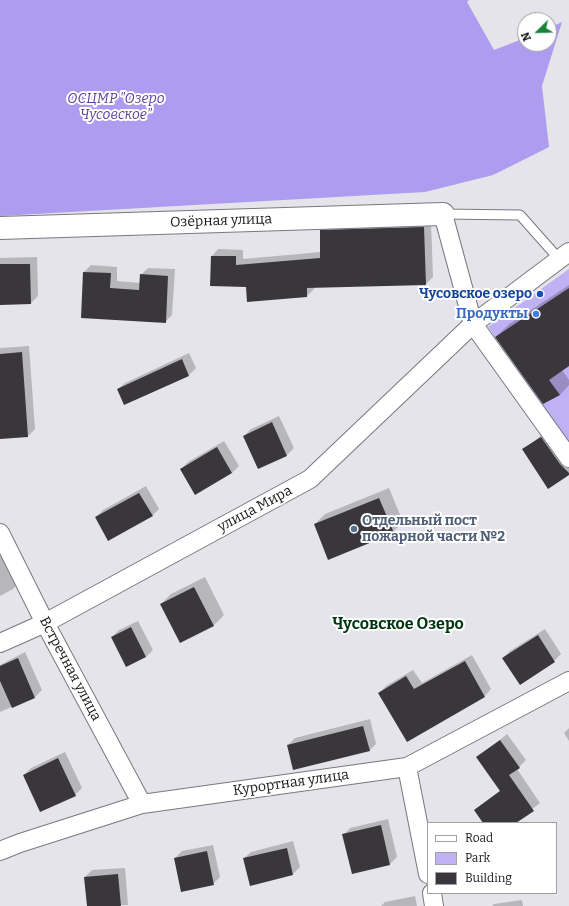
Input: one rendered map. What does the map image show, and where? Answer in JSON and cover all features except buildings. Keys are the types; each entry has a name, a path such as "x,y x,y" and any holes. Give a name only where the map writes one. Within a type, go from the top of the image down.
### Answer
{"street":[{"name":"Озёрная улица","path":"0,228 442,214"},
{"path":"442,214 473,324 569,458"},
{"name":"улица Мира","path":"0,643 45,623 310,479 473,324 564,256"},
{"name":"Встречная улица","path":"0,533 45,623 142,804"},
{"name":"Курортная улица","path":"0,852 20,843 142,804 407,767 569,681"},
{"path":"407,767 427,869"},
{"path":"432,894 434,906"}],"lane":[{"path":"442,214 520,215 564,256"}],"green space":[{"name":"ОСЦМР \"Озеро Чусовское\"","path":"0,0 469,0 467,2 494,50 517,41 517,52 553,52 542,86 549,147 493,175 425,192 0,216"},
{"name":"ОСЦМР \"Озеро Чусовское\"","path":"562,22 557,38 557,24"},
{"path":"569,269 569,443 488,327"}],"place":[{"name":"Чусовское озеро","path":"540,294"},
{"name":"Продукты","path":"536,314"},
{"name":"Отдельный пост пожарной части №2","path":"354,529"}],"district":[{"name":"Чусовское Озеро","path":"398,625"}]}
